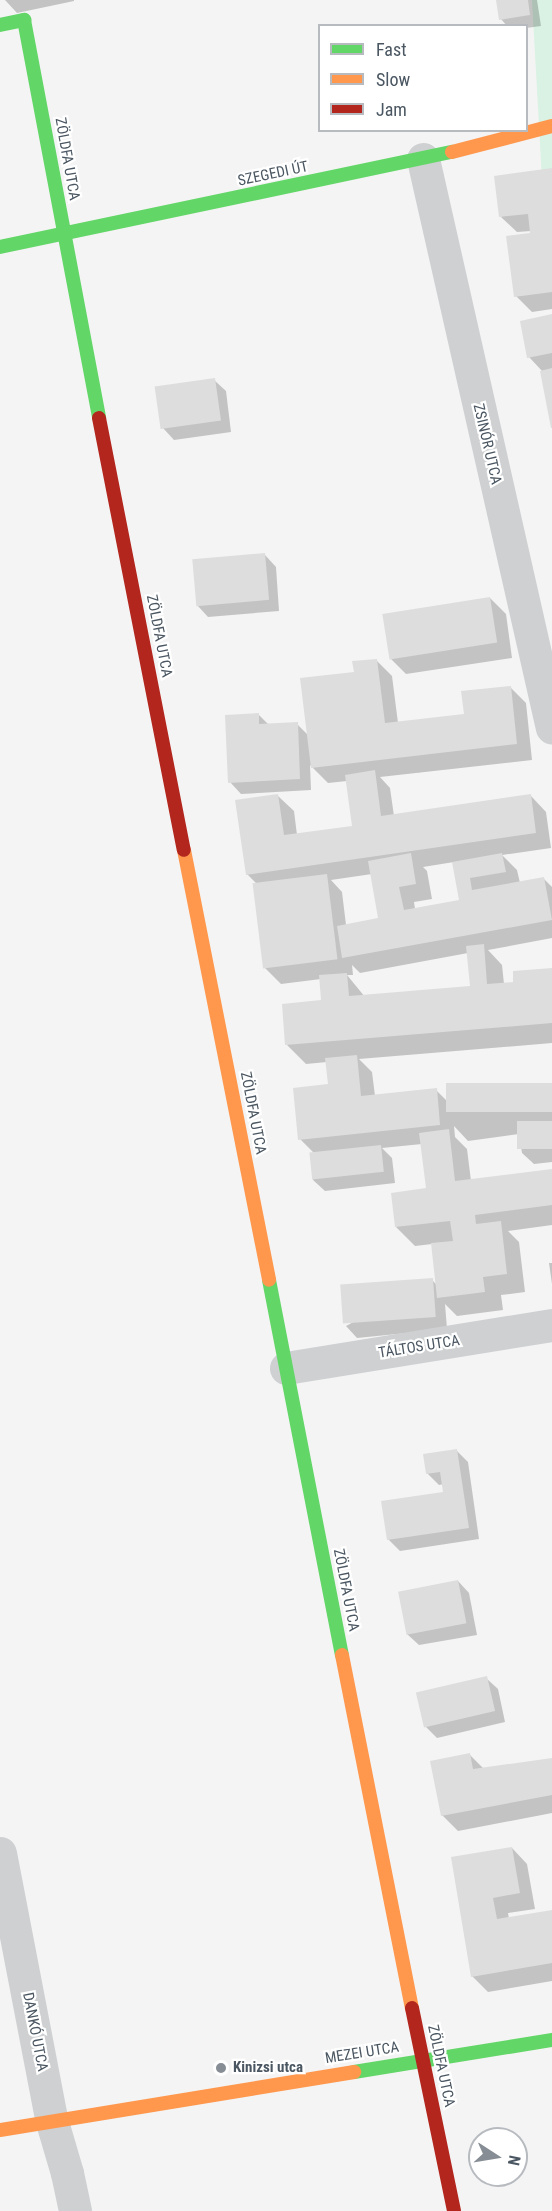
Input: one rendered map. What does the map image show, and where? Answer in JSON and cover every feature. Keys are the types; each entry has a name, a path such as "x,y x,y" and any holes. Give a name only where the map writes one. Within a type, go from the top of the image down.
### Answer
{"street":[{"name":"ZÖLDFA UTCA","path":"0,25 24,20 63,234 422,2060 454,2211"},
{"name":"SZEGEDI ÚT","path":"0,246 423,159 552,126"},
{"name":"ZSINÓR UTCA","path":"423,159 552,728"},
{"name":"TÁLTOS UTCA","path":"286,1368 552,1325"},
{"name":"DANKÓ UTCA","path":"0,1853 52,2122 75,2211"},
{"name":"MEZEI UTCA","path":"0,2130 552,2040"}],"green space":[{"path":"532,0 552,0 552,176 542,179"}],"building":[{"path":"496,0 528,0 530,15 499,20"},
{"path":"552,168 552,292 514,297 506,236 530,233 528,214 499,217 494,176"},
{"path":"552,314 552,353 527,358 520,321"},
{"path":"552,368 552,428 551,428 540,371"},
{"path":"215,378 221,421 161,429 155,386"},
{"path":"265,553 269,600 196,606 192,559"},
{"path":"490,597 497,642 390,659 382,614"},
{"path":"377,659 385,723 464,714 461,691 511,686 517,744 311,768 300,678 354,672 352,661"},
{"path":"259,713 259,724 298,722 300,779 228,783 225,715"},
{"path":"375,770 381,816 531,794 536,833 246,875 235,800 278,794 284,835 352,826 345,775"},
{"path":"411,853 416,884 399,887 404,910 459,900 452,862 502,853 506,872 470,878 472,890 544,877 552,920 342,958 337,926 378,918 368,861"},
{"path":"327,874 337,959 263,968 253,883"},
{"path":"484,944 487,984 513,982 513,971 552,968 552,1023 285,1045 282,1004 321,1000 319,975 347,973 349,996 470,986 466,946"},
{"path":"357,1055 361,1096 437,1088 440,1125 298,1140 293,1088 328,1084 325,1058"},
{"path":"446,1083 552,1083 552,1112 446,1112"},
{"path":"517,1121 552,1121 552,1149 517,1149"},
{"path":"449,1129 455,1181 552,1169 552,1205 475,1215 476,1224 501,1221 507,1274 483,1277 485,1292 437,1298 431,1243 453,1241 450,1221 395,1227 391,1193 426,1188 419,1133"},
{"path":"381,1145 384,1172 312,1179 309,1153"},
{"path":"433,1278 436,1317 343,1323 340,1284"},
{"path":"457,1449 469,1528 387,1540 381,1501 443,1492 440,1472 426,1474 423,1454"},
{"path":"458,1580 466,1623 407,1635 398,1592"},
{"path":"487,1676 495,1711 424,1727 416,1692"},
{"path":"470,1753 473,1769 552,1758 552,1795 441,1816 430,1761"},
{"path":"512,1847 520,1893 493,1898 497,1919 552,1910 552,1963 471,1977 451,1857"}],"traffic: fast":[{"path":"0,25 24,20 99,418"},
{"path":"0,247 452,152"},
{"path":"269,1280 342,1655"},
{"path":"354,2072 552,2040"}],"traffic: slow":[{"path":"452,152 552,126"},
{"path":"184,850 269,1280"},
{"path":"342,1655 412,2008"},
{"path":"0,2130 354,2072"}],"traffic: jam":[{"path":"99,418 184,850"},
{"path":"412,2008 454,2211"}],"place":[{"name":"Kinizsi utca","path":"221,2068"}]}
